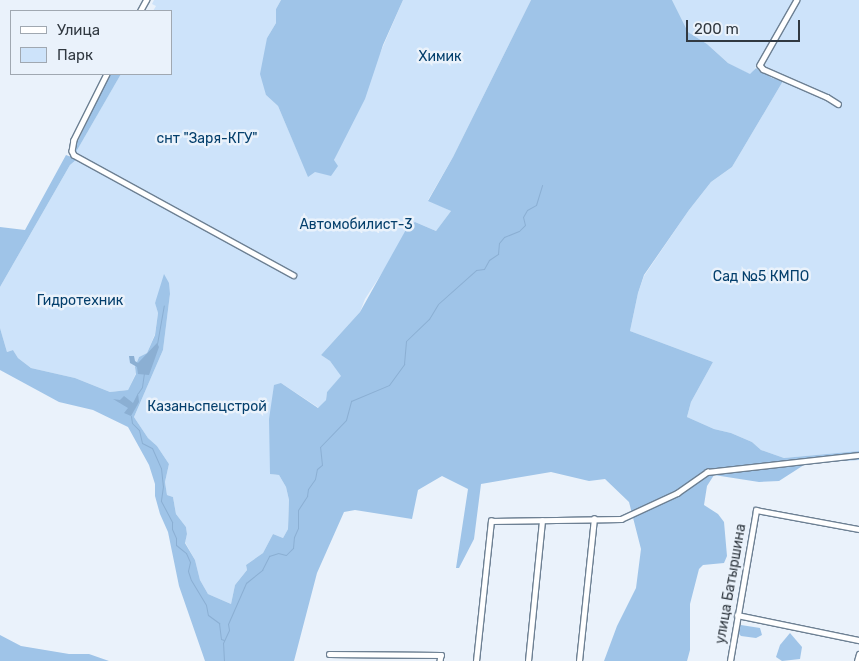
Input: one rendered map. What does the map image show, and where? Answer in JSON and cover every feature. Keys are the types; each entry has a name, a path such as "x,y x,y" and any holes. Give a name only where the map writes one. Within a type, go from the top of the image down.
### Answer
{"street":[{"path":"797,0 760,65 763,69 828,97 838,104"},
{"path":"107,75 74,140 72,151 74,155 293,275"},
{"path":"476,661 491,521 621,519 677,493 707,472 859,455"},
{"name":"улица Батыршина","path":"730,661 756,510 859,529"},
{"path":"579,661 594,519"},
{"path":"528,661 542,521"},
{"path":"737,616 859,640"},
{"path":"329,654 441,655 440,661"},
{"path":"857,661 859,654"}],"green space":[{"path":"154,0 281,0 276,9 276,23 267,38 266,95 278,106 300,157 315,172 334,160 403,0 531,0 453,157 428,200 451,211 436,231 415,222 365,299 360,312 321,355 330,361 342,376 327,392 326,400 319,408 281,383 271,474 279,475 286,487 289,500 288,529 283,538 273,534 263,553 246,565 247,570 235,585 231,604 208,594 200,580 195,560 185,542 186,527 176,514 173,497 167,495 165,482 169,464 134,417 163,350 170,294 155,302 158,313 155,334 147,353 139,357 135,367 136,373 128,390 110,392 75,378 31,368 18,358 13,350 7,352 0,328 0,287 70,165 77,159 294,278 295,274 97,166 76,152 120,75 172,75 172,10 154,10 156,6 152,4"},
{"path":"672,0 795,0 751,75 728,63 707,44 688,32"},
{"name":"Сад №5 КМПО","path":"798,0 859,0 859,451 784,458 761,450 752,442 731,433 714,429 687,417 691,402 713,362 630,331 638,293 644,276 689,210 711,182 732,167 786,76 764,66 762,63"}],"shaded area":[{"path":"281,0 403,0 383,45 365,99 334,160 338,166 331,176 315,172 308,177 278,106 266,95 260,74 267,38 276,23 276,9"},
{"path":"531,0 672,0 688,32 707,44 728,63 750,74 756,68 772,78 783,81 732,167 711,182 644,275 630,331 713,362 691,402 687,417 714,429 731,433 752,442 761,450 784,458 859,451 859,460 807,463 779,481 759,482 714,475 707,486 704,505 718,514 724,522 727,556 724,563 703,565 699,569 690,604 690,650 687,661 604,661 617,626 636,588 641,549 629,502 605,479 589,481 551,472 481,484 474,539 459,568 456,568 468,489 442,476 418,490 412,519 355,510 344,512 317,573 294,661 205,661 179,586 168,532 160,514 155,496 155,484 149,465 128,427 93,410 59,402 0,370 0,328 7,352 13,350 18,358 31,368 75,378 110,392 128,390 136,374 135,367 139,357 147,353 155,335 158,313 155,303 164,274 169,283 170,294 163,350 134,417 169,464 165,482 167,495 173,497 176,514 186,527 185,543 195,560 200,580 208,594 231,604 235,585 247,570 246,565 263,553 273,534 283,538 288,529 289,500 286,487 279,475 270,474 269,419 274,385 281,383 318,408 326,400 327,392 341,376 330,361 321,355 360,312 408,226 415,222 436,231 451,211 428,201 453,157"},
{"path":"110,75 120,75 76,152 74,149"},
{"path":"66,155 77,159 70,165 0,287 0,227 25,230"},
{"path":"157,343 159,347 149,375 138,374 137,367 130,363 129,356 134,356 135,361 138,363"},
{"path":"138,393 139,402 131,416 124,413 128,408 113,399 120,400 124,396 133,403"},
{"path":"741,625 760,628 762,635 756,638 741,636 735,630"},
{"path":"790,633 802,647 800,659 782,661 776,657 780,645"},
{"path":"0,635 21,646 69,654 89,654 109,661 0,661"}],"waterway":[{"path":"224,661 223,643 229,630 228,624 246,583 262,570 269,556 278,553 286,555 293,548 294,537 298,528 298,510 315,479 317,469 322,465 320,447 346,420 351,401 389,385 404,364 406,341 429,319 438,304 476,270 484,269 489,260 498,254 499,243 504,237 519,231 525,225 523,217 527,210 536,205 542,185"},
{"path":"157,344 164,306"},
{"path":"138,393 142,387 144,373"},
{"path":"131,416 132,423 139,430 142,443 152,448 161,468 163,486 161,501 172,522 176,545 186,553 190,562 188,571 191,580 206,605 208,615 219,623 221,639 224,640"}],"park label":[{"name":"Химик","path":"440,57"},
{"name":"снт \"Заря-КГУ\"","path":"207,139"},
{"name":"Автомобилист-3","path":"356,225"},
{"name":"Гидротехник","path":"80,301"},
{"name":"Казаньспецстрой","path":"207,407"}]}
